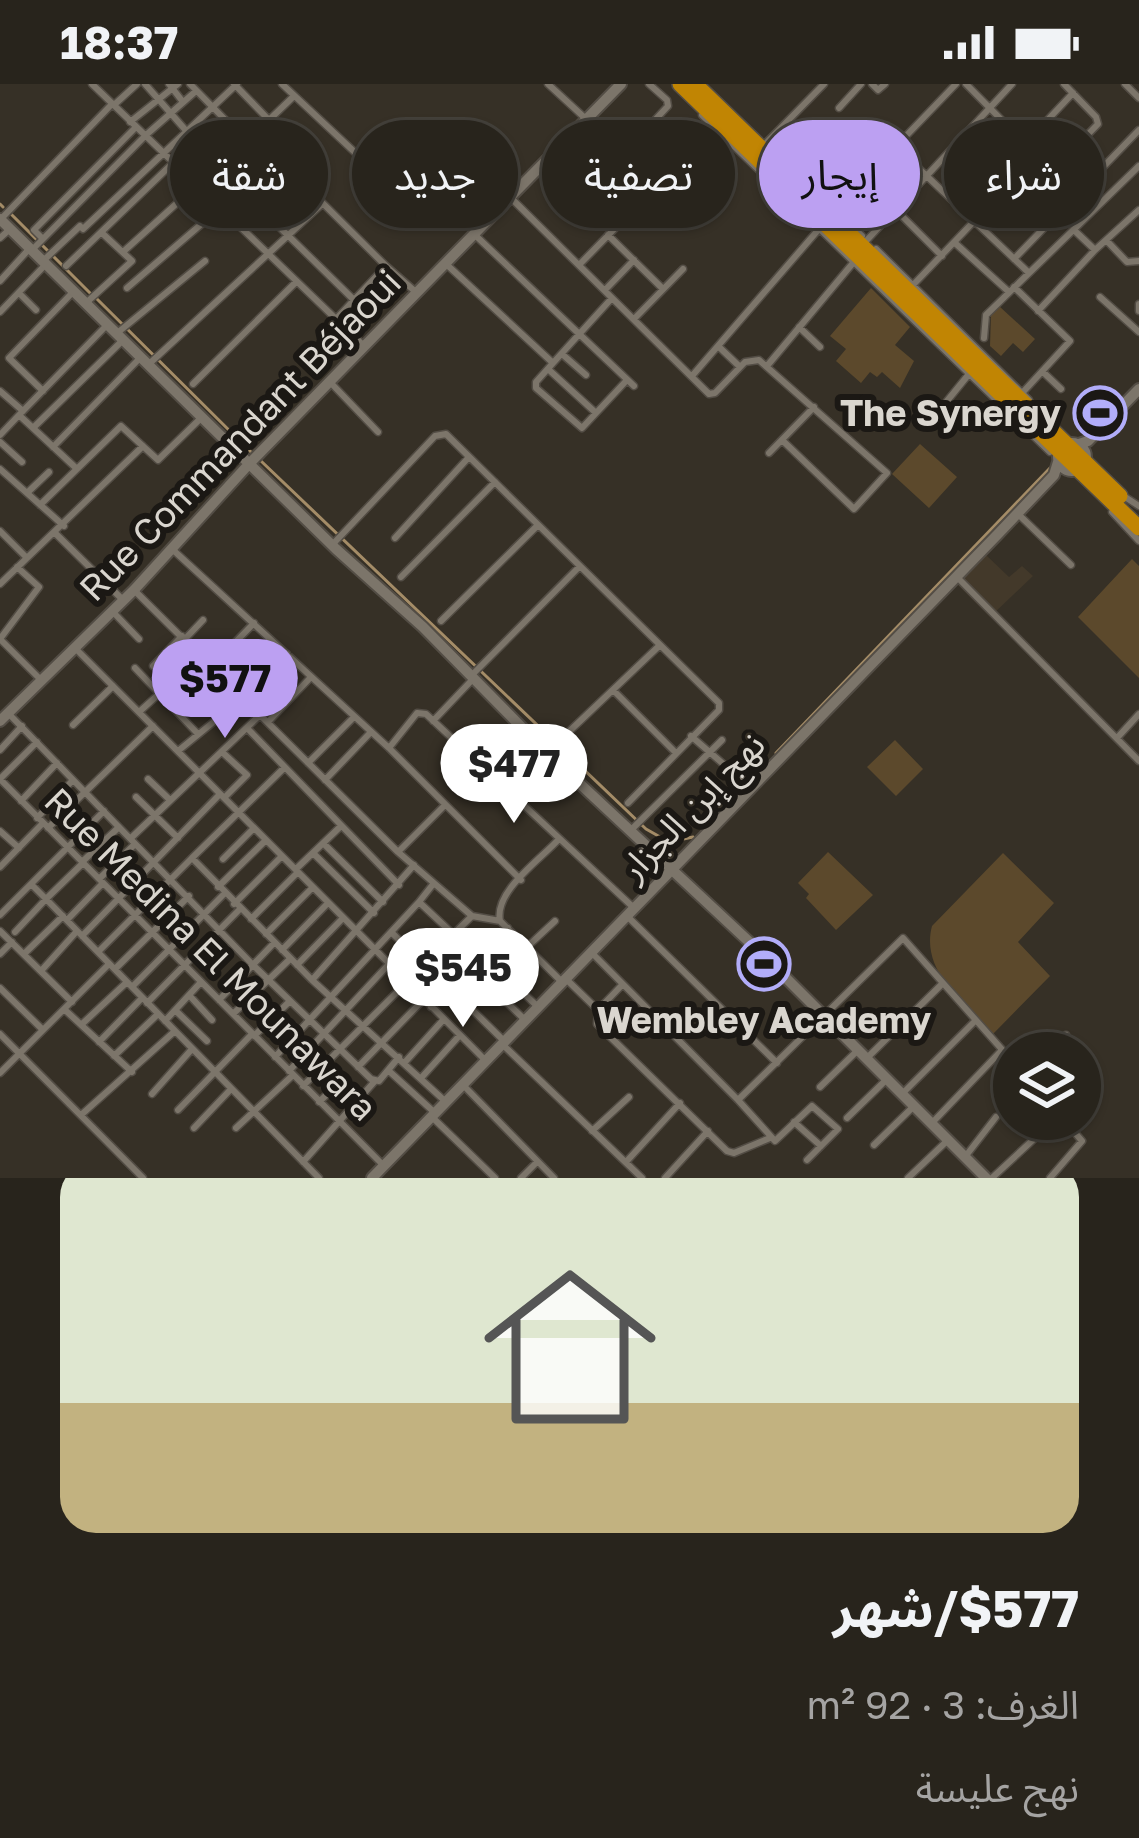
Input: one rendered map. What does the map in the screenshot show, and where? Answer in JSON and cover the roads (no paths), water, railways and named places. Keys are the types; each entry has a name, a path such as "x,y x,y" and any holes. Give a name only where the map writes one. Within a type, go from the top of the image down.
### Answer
{"highway":[{"path":"690,86 1044,423 1071,457"},
{"path":"690,86 1108,492 1139,528"},
{"path":"1108,492 1139,510"}],"street":[{"path":"0,238 4,222 113,104 141,84 176,120"},
{"path":"198,120 235,84 269,120 294,96"},
{"path":"282,84 352,150"},
{"path":"548,84 586,119"},
{"name":"Rue Commandant Béjaoui","path":"518,188 620,84"},
{"path":"650,84 668,106 655,120"},
{"path":"789,120 824,84"},
{"path":"839,108 861,84"},
{"path":"872,84 878,90 885,84"},
{"path":"920,122 956,84"},
{"path":"966,84 1002,120"},
{"path":"977,120 1012,84"},
{"path":"1064,84 1097,120"},
{"path":"1125,84 1139,98"},
{"path":"98,86 170,160"},
{"path":"37,244 34,230 133,124 173,86 184,102"},
{"path":"690,86 719,98 759,136"},
{"path":"690,86 711,125 969,374 1071,457"},
{"path":"0,280 193,88 225,120"},
{"path":"1048,120 1073,93"},
{"path":"1014,259 1139,130"},
{"path":"0,312 80,226 83,230 170,148"},
{"path":"920,183 944,157"},
{"path":"66,266 170,166"},
{"path":"984,338 986,315 1139,166"},
{"path":"920,170 944,193"},
{"path":"518,204 712,394 751,359 767,366 887,473 854,509 782,440"},
{"path":"123,252 170,210"},
{"path":"328,210 417,293"},
{"path":"1038,311 1139,210"},
{"path":"4,222 37,244 86,304 149,360 249,464 338,540 636,825 672,869 975,1167 989,1178 1033,1140"},
{"path":"128,289 197,228"},
{"path":"238,228 364,347"},
{"path":"279,228 353,298"},
{"path":"53,447 297,228"},
{"name":"Rue Commandant Béjaoui","path":"4,717 124,601 249,464 480,228"},
{"path":"580,264 615,228"},
{"path":"855,228 1024,392 1044,423"},
{"path":"867,240 878,228"},
{"path":"915,228 942,256"},
{"path":"914,285 969,228"},
{"path":"981,228 1028,272"},
{"path":"692,376 819,230"},
{"path":"1075,231 1095,250"},
{"path":"86,304 132,261 102,233"},
{"path":"474,234 580,333 630,383 582,428 536,388 536,382 562,354 580,333 612,298"},
{"path":"608,235 663,289"},
{"path":"1107,241 1129,263 1139,261"},
{"path":"955,243 1070,340 1024,392"},
{"path":"605,290 634,260"},
{"path":"22,462 0,438 21,413 205,261"},
{"path":"445,263 596,413"},
{"path":"767,366 853,263"},
{"path":"336,319 386,266"},
{"path":"634,319 683,269"},
{"path":"193,384 296,283"},
{"path":"43,391 9,358 74,291"},
{"path":"19,293 36,310"},
{"path":"1100,297 1139,332"},
{"path":"799,327 820,347"},
{"path":"33,428 119,331"},
{"path":"718,346 740,366"},
{"path":"562,354 586,375"},
{"path":"1043,372 1061,389"},
{"path":"947,401 969,374"},
{"path":"330,382 378,432"},
{"name":"نهج إبن الجزار","path":"372,1178 1139,389"},
{"path":"0,391 77,469"},
{"path":"769,453 814,407"},
{"path":"40,505 121,426 158,460 202,418"},
{"path":"338,540 435,436 446,434 719,703 718,710 628,803"},
{"path":"0,584 143,446"},
{"path":"395,538 469,458"},
{"path":"27,494 49,472"},
{"path":"2,474 64,526"},
{"path":"401,577 495,482"},
{"path":"1108,492 1112,512 1139,541"},
{"path":"1018,513 1071,565"},
{"path":"441,621 538,525"},
{"path":"0,531 26,557"},
{"path":"52,531 124,601"},
{"path":"172,548 389,748 520,880"},
{"path":"433,721 580,566"},
{"path":"17,567 38,587 0,639 42,681"},
{"path":"957,577 1139,761"},
{"path":"134,590 398,852 472,916 500,921 598,1010"},
{"path":"112,612 139,640"},
{"path":"153,666 203,620"},
{"path":"192,686 254,623"},
{"path":"253,645 277,665"},
{"path":"557,743 660,645"},
{"path":"76,649 486,1061"},
{"path":"178,751 246,698 287,654"},
{"path":"135,668 198,734"},
{"path":"268,722 311,677"},
{"path":"73,724 113,686"},
{"path":"613,690 675,752"},
{"path":"139,712 159,694"},
{"path":"389,748 417,713 427,714 559,839 776,1063"},
{"path":"24,954 101,881 154,814 261,714"},
{"path":"1117,738 1139,714"},
{"path":"4,717 22,727 253,965 374,1081"},
{"path":"308,763 353,718"},
{"path":"43,823 86,792 153,726"},
{"path":"0,750 22,727"},
{"path":"247,728 399,885"},
{"path":"325,779 370,733"},
{"path":"691,736 751,788"},
{"path":"636,825 722,740"},
{"path":"0,779 37,742"},
{"path":"40,971 247,776 222,752"},
{"path":"21,801 57,763"},
{"path":"98,952 284,768"},
{"name":"Rue Medina El Mounawara","path":"0,779 384,1166"},
{"path":"148,779 170,800"},
{"path":"0,867 43,823 73,780"},
{"path":"136,797 176,840"},
{"path":"398,852 444,806"},
{"path":"0,915 104,811"},
{"path":"251,920 341,826"},
{"path":"15,932 118,827"},
{"path":"223,859 254,828"},
{"path":"1,833 19,848"},
{"path":"500,921 501,900 559,839"},
{"path":"81,1025 169,948 266,840"},
{"path":"323,843 383,902"},
{"path":"313,853 374,913"},
{"path":"99,1042 220,930 282,856"},
{"path":"192,858 312,980 446,1102"},
{"path":"312,980 413,865"},
{"path":"274,1057 434,883"},
{"path":"31,884 319,1178"},
{"path":"266,934 313,887"},
{"path":"0,1073 189,896"},
{"path":"419,902 452,933"},
{"path":"282,950 328,903"},
{"path":"303,1086 472,916"},
{"path":"233,1014 343,918"},
{"path":"527,947 556,921"},
{"path":"431,1007 508,928"},
{"path":"0,931 72,1002"},
{"path":"391,932 423,963"},
{"path":"740,1098 903,938 993,1041"},
{"path":"0,954 12,942"},
{"path":"219,1000 274,943"},
{"path":"592,953 740,1098 770,1138 776,1141 812,1106 838,1129 807,1160"},
{"path":"483,955 538,1007"},
{"path":"236,1128 389,964"},
{"path":"470,967 526,1020"},
{"path":"459,998 481,977"},
{"path":"114,1056 175,1010 201,982"},
{"path":"820,1087 942,983"},
{"path":"622,985 598,1010 597,1024 724,1147 734,1153 770,1138"},
{"path":"0,988 43,1030"},
{"path":"450,988 642,1178"},
{"path":"189,995 212,1020"},
{"path":"358,1067 424,999"},
{"path":"178,1110 290,1001"},
{"path":"64,1009 133,1072"},
{"path":"175,1010 207,1041"},
{"path":"303,1162 374,1081 444,1019"},
{"path":"902,1094 974,1022"},
{"path":"81,1115 175,1031"},
{"path":"0,1034 143,1178"},
{"path":"422,1078 460,1035"},
{"path":"152,1094 192,1049"},
{"path":"932,1124 993,1060"},
{"path":"388,1070 496,1178"},
{"path":"847,1118 887,1078"},
{"path":"319,1102 343,1079"},
{"path":"464,1085 554,1178"},
{"path":"194,1128 231,1089"},
{"path":"592,1131 628,1097"},
{"path":"626,1162 680,1103"},
{"path":"874,1145 914,1106"},
{"path":"965,1157 993,1121"},
{"path":"794,1122 820,1146"},
{"path":"665,1178 708,1131"},
{"path":"908,1178 948,1140"},
{"path":"1051,1178 1081,1140"},
{"path":"520,1178 537,1162"},
{"path":"965,1178 975,1167"}],"waterway":[{"path":"0,204 3,207"},
{"path":"11,214 90,293"},
{"path":"97,299 251,452"},
{"path":"261,461 646,829 669,842 693,837"},
{"path":"776,753 1050,468"}],"place":[{"name":"The Synergy","path":"1100,413"},
{"name":"Wembley Academy","path":"764,964"}]}
